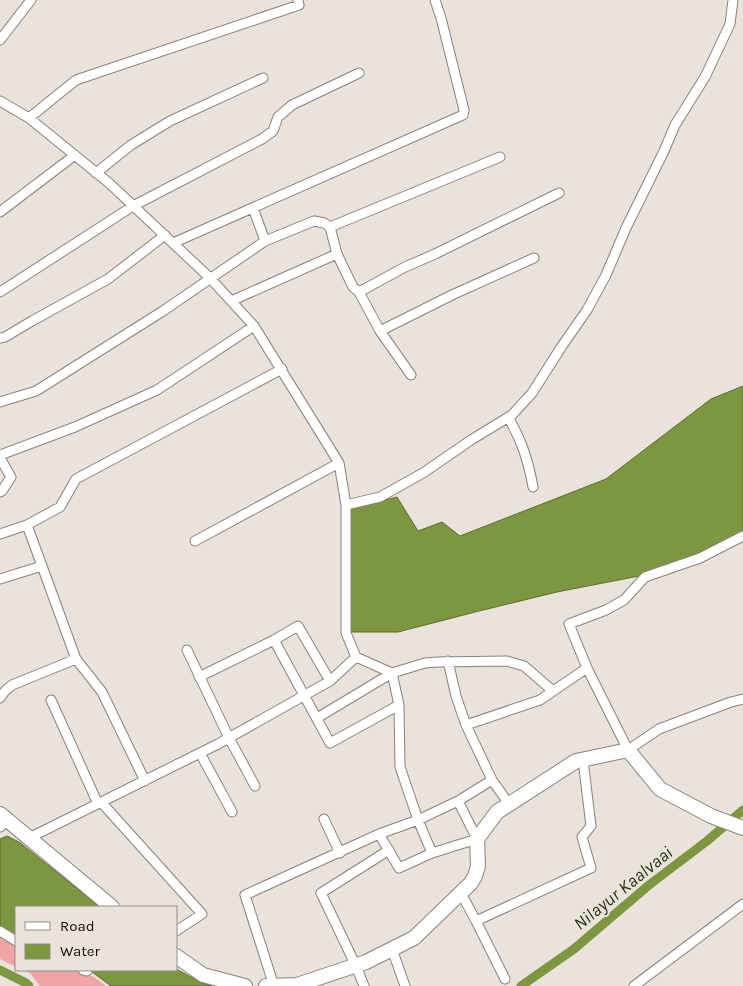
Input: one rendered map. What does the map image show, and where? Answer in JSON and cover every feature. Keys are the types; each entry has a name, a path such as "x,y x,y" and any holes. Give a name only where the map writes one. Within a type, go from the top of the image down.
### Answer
{"main road":[{"path":"266,986 297,985 356,966 414,938 471,883 478,866 477,839 497,812 576,762 628,750 660,789 711,816 742,827"},
{"path":"3,820 29,838 111,906"},
{"path":"178,957 203,975 245,986"}],"street":[{"path":"0,40 31,0"},
{"path":"29,118 76,80 299,6 298,0"},
{"path":"173,243 463,115 464,110 435,0"},
{"path":"346,505 380,497 423,473 512,415 532,393 587,310 606,275 675,125 705,77 730,24 733,0"},
{"path":"0,292 133,206 262,139 273,131 278,118 292,105 359,73"},
{"path":"96,172 131,145 170,121 264,78"},
{"path":"2,105 29,118 96,172 210,278 254,326 339,463 346,505 346,633 356,657 392,673"},
{"path":"0,212 75,155"},
{"path":"330,227 500,157"},
{"path":"359,292 405,266 435,254 559,192"},
{"path":"253,208 265,241"},
{"path":"0,402 36,391 163,310 265,241 314,221 324,223 330,227 337,254 354,287 359,292 380,331 411,375"},
{"path":"0,338 5,337 32,320 108,279 165,235"},
{"path":"231,301 337,254"},
{"path":"380,331 452,295 534,258"},
{"path":"0,492 2,492 11,477 0,456 76,427 157,390 254,326"},
{"path":"0,534 27,525 60,508 76,479 282,369"},
{"path":"508,417 522,442 533,487"},
{"path":"195,541 339,463"},
{"path":"27,525 76,659 102,692 145,781"},
{"path":"743,536 700,558 645,578 624,600 606,610 569,624 587,668 628,750 659,729 743,699"},
{"path":"0,579 42,566"},
{"path":"199,677 298,626 330,681"},
{"path":"274,640 330,743 399,705"},
{"path":"187,650 229,738 255,786"},
{"path":"29,838 229,738 330,681 356,657"},
{"path":"0,698 12,684 76,659"},
{"path":"317,718 392,673 425,664 448,661 507,661 515,663 524,666 553,691"},
{"path":"448,661 456,696 466,725 492,780 509,804"},
{"path":"466,725 540,700 587,668"},
{"path":"392,673 399,705 400,767 418,820 432,853"},
{"path":"51,700 100,803 202,914 178,930"},
{"path":"200,754 232,812"},
{"path":"476,921 591,868 582,836 591,826 582,760"},
{"path":"274,986 245,895 379,834 418,820 458,801 492,780"},
{"path":"379,834 399,868 432,853 477,839 458,801"},
{"path":"324,818 340,853"},
{"path":"364,986 321,892 389,850"},
{"path":"461,893 505,979"},
{"path":"634,986 743,904"},
{"path":"0,931 15,940"},
{"path":"392,949 405,986"}],"shaded area":[{"path":"0,936 15,944 15,966 0,959"},
{"path":"25,971 77,971 94,977 106,986 40,986 30,973"}],"water":[{"path":"743,386 743,536 639,576 557,592 398,632 350,632 349,509 397,497 418,531 442,522 460,536 606,479 711,399"},
{"path":"7,836 19,842 99,906 15,906 15,939 0,930 0,839"},
{"path":"178,970 202,983 212,986 111,986 88,971"}],"waterway":[{"name":"Nilayur Kaalvaai","path":"521,986 574,949 649,885 707,841 743,810"},
{"path":"0,970 29,986"}]}
